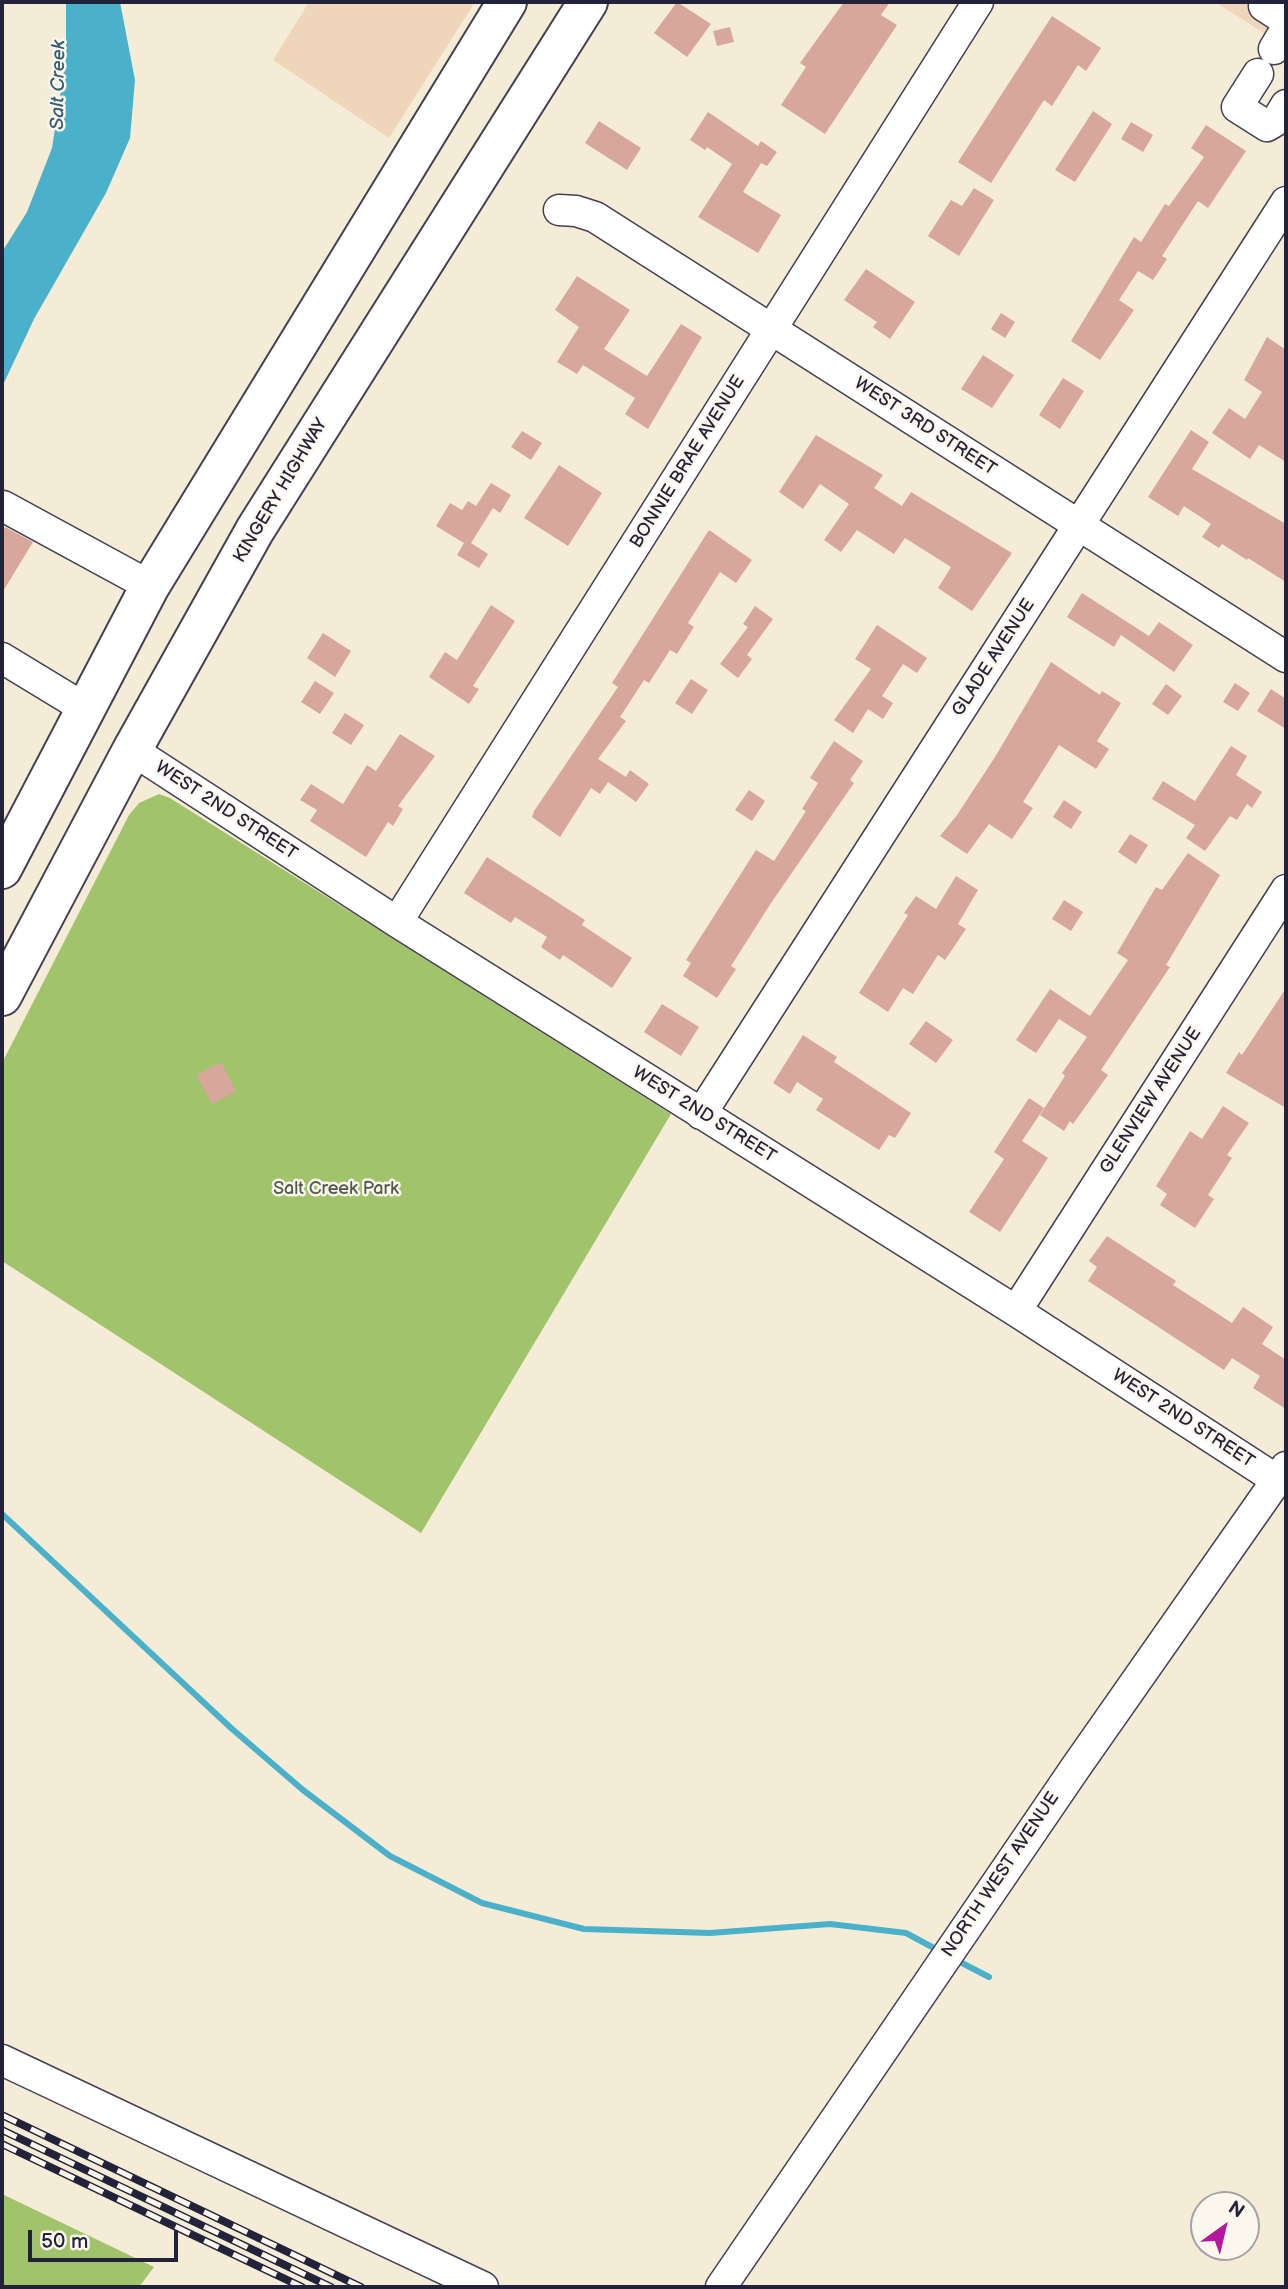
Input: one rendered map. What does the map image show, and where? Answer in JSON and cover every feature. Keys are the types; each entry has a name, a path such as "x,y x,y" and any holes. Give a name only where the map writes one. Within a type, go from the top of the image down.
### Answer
{"highway":[{"path":"2,869 149,586 507,2"},
{"name":"KINGERY HIGHWAY","path":"2,996 132,750 255,530 588,2"}],"street":[{"name":"BONNIE BRAE AVENUE","path":"397,922 978,2"},
{"path":"1258,74 1237,107 1267,126 1277,120 1286,105"},
{"name":"GLADE AVENUE","path":"701,1114 1286,202"},
{"name":"WEST 3RD STREET","path":"559,210 576,211 595,217 1286,657"},
{"path":"2,508 3,506 149,586"},
{"path":"2,658 86,709"},
{"name":"WEST 2ND STREET","path":"132,750 701,1114 1282,1473"},
{"name":"GLENVIEW AVENUE","path":"1016,1311 1286,890"},
{"name":"NORTH WEST AVENUE","path":"728,2285 1076,1767 1282,1473"},
{"path":"2,2060 483,2287"}],"shaded area":[{"path":"309,2 475,2 389,138 273,60"},
{"path":"1215,2 1286,2 1286,47"}],"green space":[{"name":"Salt Creek Park","path":"159,794 170,798 671,1114 421,1533 2,1261 2,1063 129,815 139,803"},
{"path":"2,2194 154,2267 139,2287 2,2287"}],"water":[{"path":"66,2 120,2 135,80 130,138 106,193 34,319 2,387 2,252 27,212 52,148 66,58"}],"building":[{"path":"677,2 711,24 687,57 654,33"},
{"path":"844,2 890,2 881,15 897,25 825,134 781,105 806,67 800,63"},
{"path":"1052,16 1101,48 1086,71 1078,65 1052,106 1044,100 991,183 958,162"},
{"path":"730,27 734,42 717,46 713,31"},
{"path":"1093,111 1112,124 1075,182 1055,170"},
{"path":"708,112 758,146 761,141 777,152 767,166 761,163 743,192 781,215 758,253 698,217 732,164 707,147 705,150 690,140"},
{"path":"599,121 641,148 627,170 585,143"},
{"path":"1131,122 1153,135 1143,152 1121,139"},
{"path":"1206,125 1246,151 1208,208 1198,201 1162,256 1167,259 1153,280 1138,271 1119,300 1134,310 1100,360 1071,341 1134,237 1141,242 1165,204 1169,206 1204,157 1191,148"},
{"path":"974,188 994,200 959,256 928,236 951,200 962,206"},
{"path":"866,269 915,302 890,339 873,327 877,322 844,300"},
{"path":"577,276 630,310 604,349 647,376 681,324 702,337 648,429 625,414 635,398 583,365 577,374 557,362 579,327 555,310"},
{"path":"1001,313 1015,322 1005,338 991,329"},
{"path":"1267,337 1286,350 1286,462 1259,445 1250,459 1212,433 1229,408 1245,419 1262,392 1244,380"},
{"path":"983,355 1014,375 992,408 961,389"},
{"path":"1063,378 1084,391 1060,429 1039,415"},
{"path":"1191,430 1209,442 1192,469 1286,524 1286,582 1222,544 1219,548 1202,537 1211,524 1184,506 1178,516 1148,497"},
{"path":"522,431 542,443 531,460 511,447"},
{"path":"816,435 883,475 874,488 902,506 911,492 1012,553 972,611 938,588 951,567 905,538 894,554 857,530 841,552 824,540 849,504 820,484 803,509 779,492"},
{"path":"559,465 602,493 568,546 524,518"},
{"path":"491,483 511,495 500,513 493,508 471,543 488,554 479,568 457,555 464,543 436,526 450,503 462,510 468,501 476,506"},
{"path":"5,527 33,542 2,593 2,533"},
{"path":"709,530 752,560 736,583 720,572 688,623 694,627 677,654 670,650 649,683 644,680 620,717 626,721 598,759 626,777 630,770 649,784 636,802 608,782 600,794 591,788 560,837 532,817 534,811 618,687 612,683"},
{"path":"1082,593 1149,636 1159,622 1193,645 1174,672 1121,635 1114,647 1067,617"},
{"path":"491,605 515,621 473,686 479,689 469,704 429,677 445,652 457,660"},
{"path":"755,606 773,619 747,655 752,659 738,678 720,664 748,627 743,624"},
{"path":"877,625 927,658 917,673 903,664 882,696 893,703 883,719 868,709 853,733 834,720 871,669 855,659"},
{"path":"323,633 351,651 335,677 307,658"},
{"path":"1051,662 1100,695 1102,691 1121,703 1097,741 1109,749 1096,769 1059,745 1023,802 1033,808 1012,839 989,824 967,854 940,836 995,757"},
{"path":"691,679 708,690 692,714 675,703"},
{"path":"315,681 334,693 320,714 301,702"},
{"path":"1235,683 1250,693 1238,711 1223,702"},
{"path":"1166,684 1182,696 1168,715 1152,704"},
{"path":"1271,689 1286,699 1286,729 1257,711"},
{"path":"345,713 364,725 351,745 332,733"},
{"path":"400,734 435,756 398,806 403,809 393,826 388,822 366,857 310,821 317,810 300,800 311,784 343,804 367,765 376,771"},
{"path":"834,741 863,761 850,780 854,783 771,903 731,966 736,969 717,998 683,976 691,963 686,960 756,850 774,861 806,811 802,809 818,783 810,778"},
{"path":"1231,746 1247,756 1236,775 1262,792 1252,808 1247,804 1237,820 1230,816 1205,851 1186,838 1195,825 1152,799 1163,781 1195,801"},
{"path":"749,790 765,801 752,821 735,810"},
{"path":"1064,800 1082,812 1071,829 1053,817"},
{"path":"1130,834 1148,845 1136,864 1118,852"},
{"path":"1188,853 1220,875 1166,965 1170,967 1101,1070 1108,1075 1073,1124 1070,1121 1064,1131 1040,1115 1065,1076 1062,1073 1087,1037 1059,1019 1036,1053 1016,1040 1050,989 1090,1016 1128,960 1117,953 1156,887 1162,890"},
{"path":"487,857 585,920 582,925 632,958 612,988 563,955 560,960 541,947 547,937 515,917 511,923 464,893"},
{"path":"956,876 978,890 958,924 966,929 945,960 938,955 913,994 903,988 888,1012 859,993 908,915 904,913 916,896 936,909"},
{"path":"1064,900 1083,912 1071,931 1052,919"},
{"path":"1286,988 1286,1108 1226,1073 1239,1052 1242,1055"},
{"path":"662,1004 699,1027 681,1056 644,1032"},
{"path":"926,1021 953,1040 936,1063 909,1044"},
{"path":"803,1035 837,1057 834,1062 911,1113 895,1138 889,1135 879,1150 816,1110 823,1099 797,1082 790,1094 773,1083"},
{"path":"221,1062 236,1091 212,1104 196,1075"},
{"path":"1029,1098 1044,1108 1022,1141 1048,1158 1000,1232 969,1212 1004,1159 994,1152"},
{"path":"1223,1106 1249,1123 1227,1155 1232,1158 1208,1195 1214,1199 1195,1228 1160,1205 1167,1194 1156,1186 1190,1131 1202,1139"},
{"path":"1107,1236 1176,1281 1173,1285 1232,1323 1243,1307 1273,1327 1262,1344 1286,1360 1286,1409 1253,1388 1260,1376 1232,1358 1224,1370 1088,1281 1097,1267 1089,1261"}],"waterway":[{"path":"2,1514 231,1728 303,1790 390,1856 482,1903 584,1929 710,1933 830,1924 906,1933 932,1947"},
{"path":"962,1963 989,1977"}],"railway":[{"path":"2,2115 361,2287"},
{"path":"2,2130 331,2287"},
{"path":"2,2144 302,2287"}],"water label":[{"name":"Salt Creek","path":"59,85"}]}
